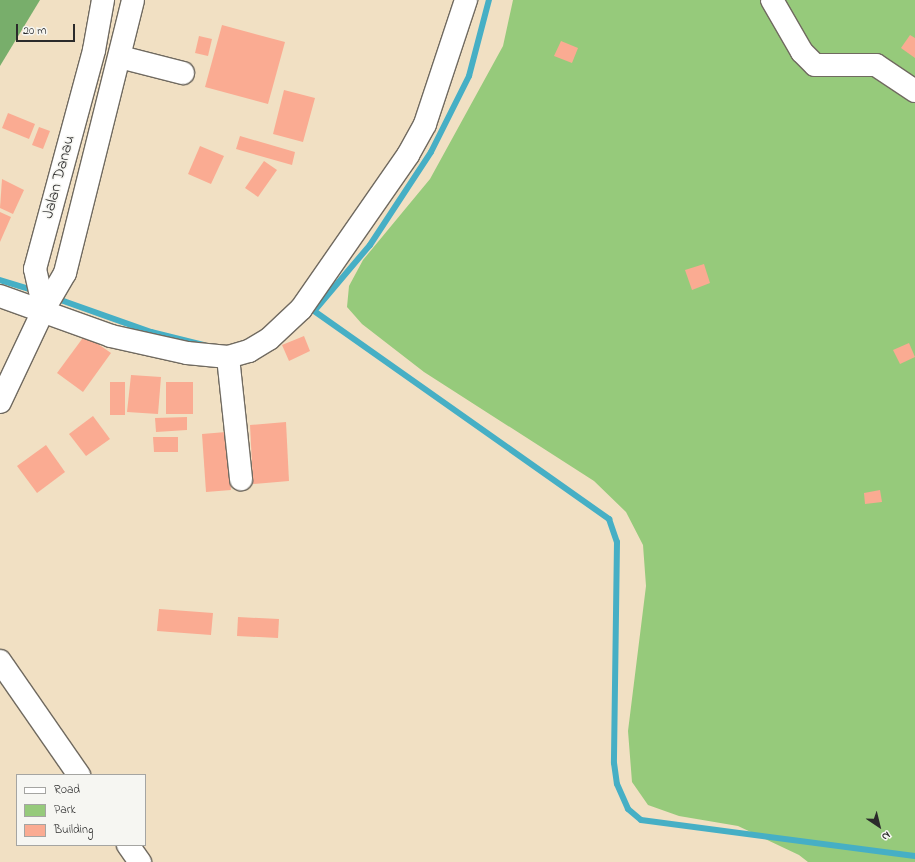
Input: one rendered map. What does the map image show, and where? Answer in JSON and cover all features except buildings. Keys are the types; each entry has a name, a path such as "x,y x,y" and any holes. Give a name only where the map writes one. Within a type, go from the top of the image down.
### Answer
{"street":[{"name":"Jalan Danau","path":"103,0 94,50 35,269 48,296 65,274 133,0"},
{"path":"0,296 48,296 148,346 228,357 249,351 269,339 305,304 408,155 425,124 466,0"},
{"path":"772,0 802,52 815,65 876,65 915,91"},
{"path":"120,57 183,73"},
{"path":"0,402 48,296"},
{"path":"228,357 240,479"},
{"path":"4,668 78,774"},
{"path":"129,846 140,862"}],"green space":[{"path":"0,0 40,0 0,66"},
{"path":"513,0 915,0 915,862 808,862 799,855 738,826 679,816 648,805 632,782 628,731 646,586 643,545 626,512 594,481 424,372 362,324 347,307 349,286 363,260 430,179 503,46"}],"waterway":[{"path":"315,310 370,245 431,152 469,76 489,0"},
{"path":"0,280 35,291"},
{"path":"55,298 151,332 204,345"},
{"path":"307,306 609,519 617,542 614,763 617,784 628,809 641,820 915,856"}]}
